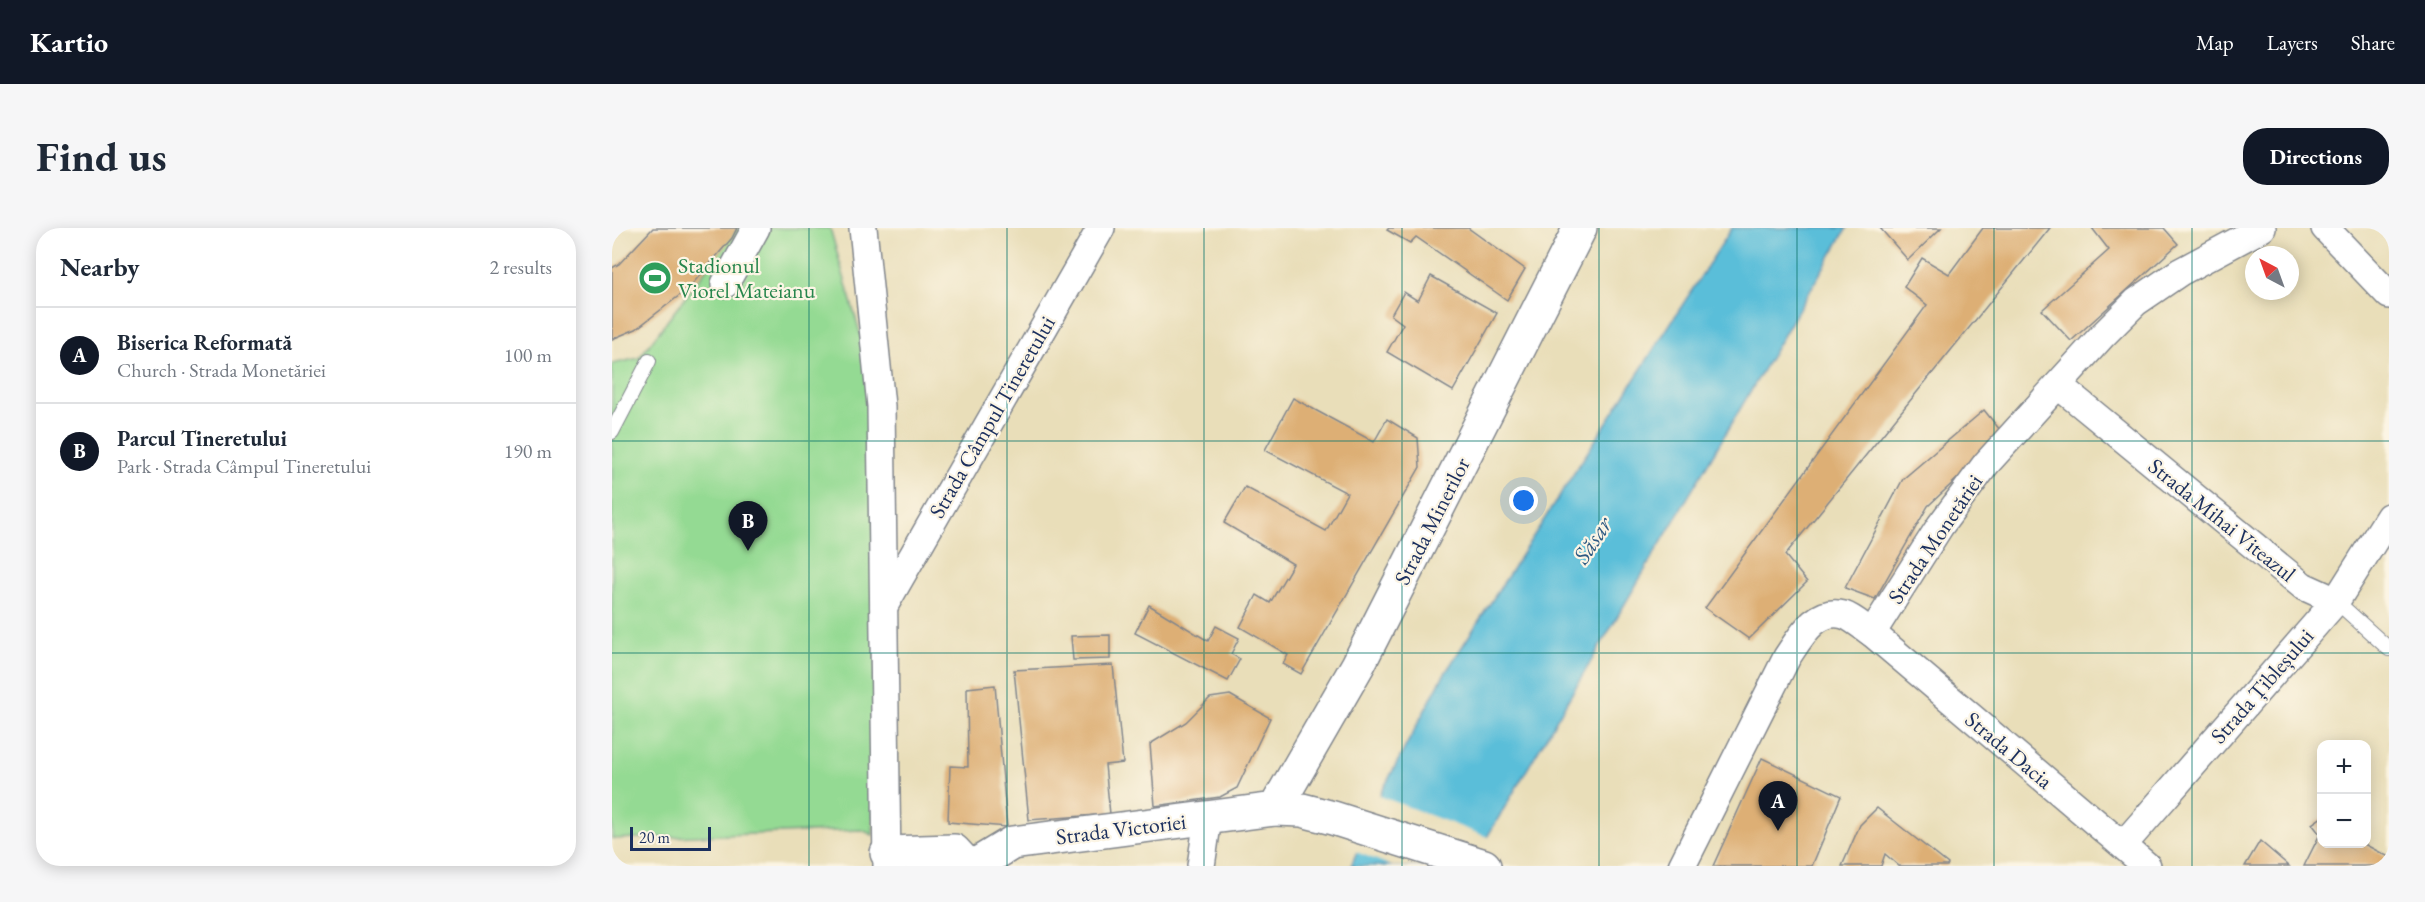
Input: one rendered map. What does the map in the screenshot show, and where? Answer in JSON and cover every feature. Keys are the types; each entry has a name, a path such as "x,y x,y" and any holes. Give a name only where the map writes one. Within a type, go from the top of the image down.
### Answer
{"main road":[{"name":"Strada Minerilor","path":"1275,809 1358,664 1580,228"},
{"name":"Strada Victoriei","path":"974,866 1012,843 1275,809 1302,810 1333,818 1481,865"},
{"path":"887,860 954,850 968,866"}],"street":[{"path":"725,284 756,228"},
{"path":"863,228 881,406 887,860"},
{"name":"Strada Câmpul Tineretului","path":"883,607 1101,228"},
{"name":"Strada Monetăriei","path":"1872,633 1940,526 1972,482 2136,302 2180,272 2262,228"},
{"path":"2325,228 2389,295"},
{"name":"Strada Mihai Viteazul","path":"2058,385 2303,586 2336,601"},
{"name":"Strada Țibleșului","path":"2123,845 2336,601 2389,517"},
{"path":"1682,866 1787,657 1803,633 1818,617 1844,615 1872,633"},
{"name":"Strada Dacia","path":"1872,633 2147,866"},
{"path":"1201,866 1208,818"}],"lane":[{"path":"612,432 649,361"},
{"name":"Strada Mihai Viteazul","path":"2336,601 2389,649"}],"green space":[{"path":"738,228 830,228 881,406 873,835 862,830 612,839 612,364 639,358"}],"water":[{"name":"Săsar","path":"1732,228 1847,228 1470,866 1351,866 1380,795 1442,678"}],"pier":[{"path":"1377,795 1490,838 1473,866 1392,866 1354,851"}],"building":[{"name":"Stadionul Viorel Mateianu","path":"653,228 737,228 732,238 689,288 636,329 612,339 612,268 619,264"},
{"path":"1389,228 1468,228 1525,269 1507,300 1416,237 1410,243 1387,230"},
{"path":"1880,228 1941,228 1908,260"},
{"path":"1983,228 2050,228 1785,555 1807,582 1749,639 1705,608 1927,305 1904,287 1922,258 1949,274"},
{"path":"2092,228 2164,228 2178,244 2071,341 2042,310 2109,250"},
{"path":"1431,276 1497,313 1453,391 1387,352 1403,324 1391,315 1404,292 1418,301"},
{"path":"1293,398 1374,442 1387,419 1418,438 1420,467 1301,674 1283,664 1288,655 1240,627 1257,595 1270,603 1293,564 1224,523 1245,487 1326,531 1347,493 1265,450"},
{"path":"1984,410 2004,435 1928,506 1875,599 1845,588 1903,479"},
{"path":"1149,605 1208,641 1216,626 1239,638 1231,654 1240,659 1228,681 1135,633"},
{"path":"1110,635 1110,659 1073,660 1071,636"},
{"path":"1113,665 1123,763 1105,765 1110,814 1029,820 1014,670"},
{"path":"995,685 1007,827 948,822 950,766 968,767 967,688"},
{"path":"1230,695 1270,718 1237,788 1220,797 1155,806 1150,744 1186,722 1210,698"},
{"path":"1762,758 1841,796 1812,866 1713,866"},
{"path":"1877,808 1948,864 1947,866 1899,866 1885,854 1881,866 1842,866 1860,825"},
{"path":"2317,820 2317,830 2312,824"},
{"path":"2317,840 2317,848 2371,848 2389,857 2389,866 2304,866"},
{"path":"2260,841 2289,866 2245,866"}],"place":[{"name":"Stadionul Viorel Mateianu","path":"655,278"},
{"name":"Parcul Tineretului","path":"748,551"},
{"name":"Biserica Reformată","path":"1778,831"}]}
